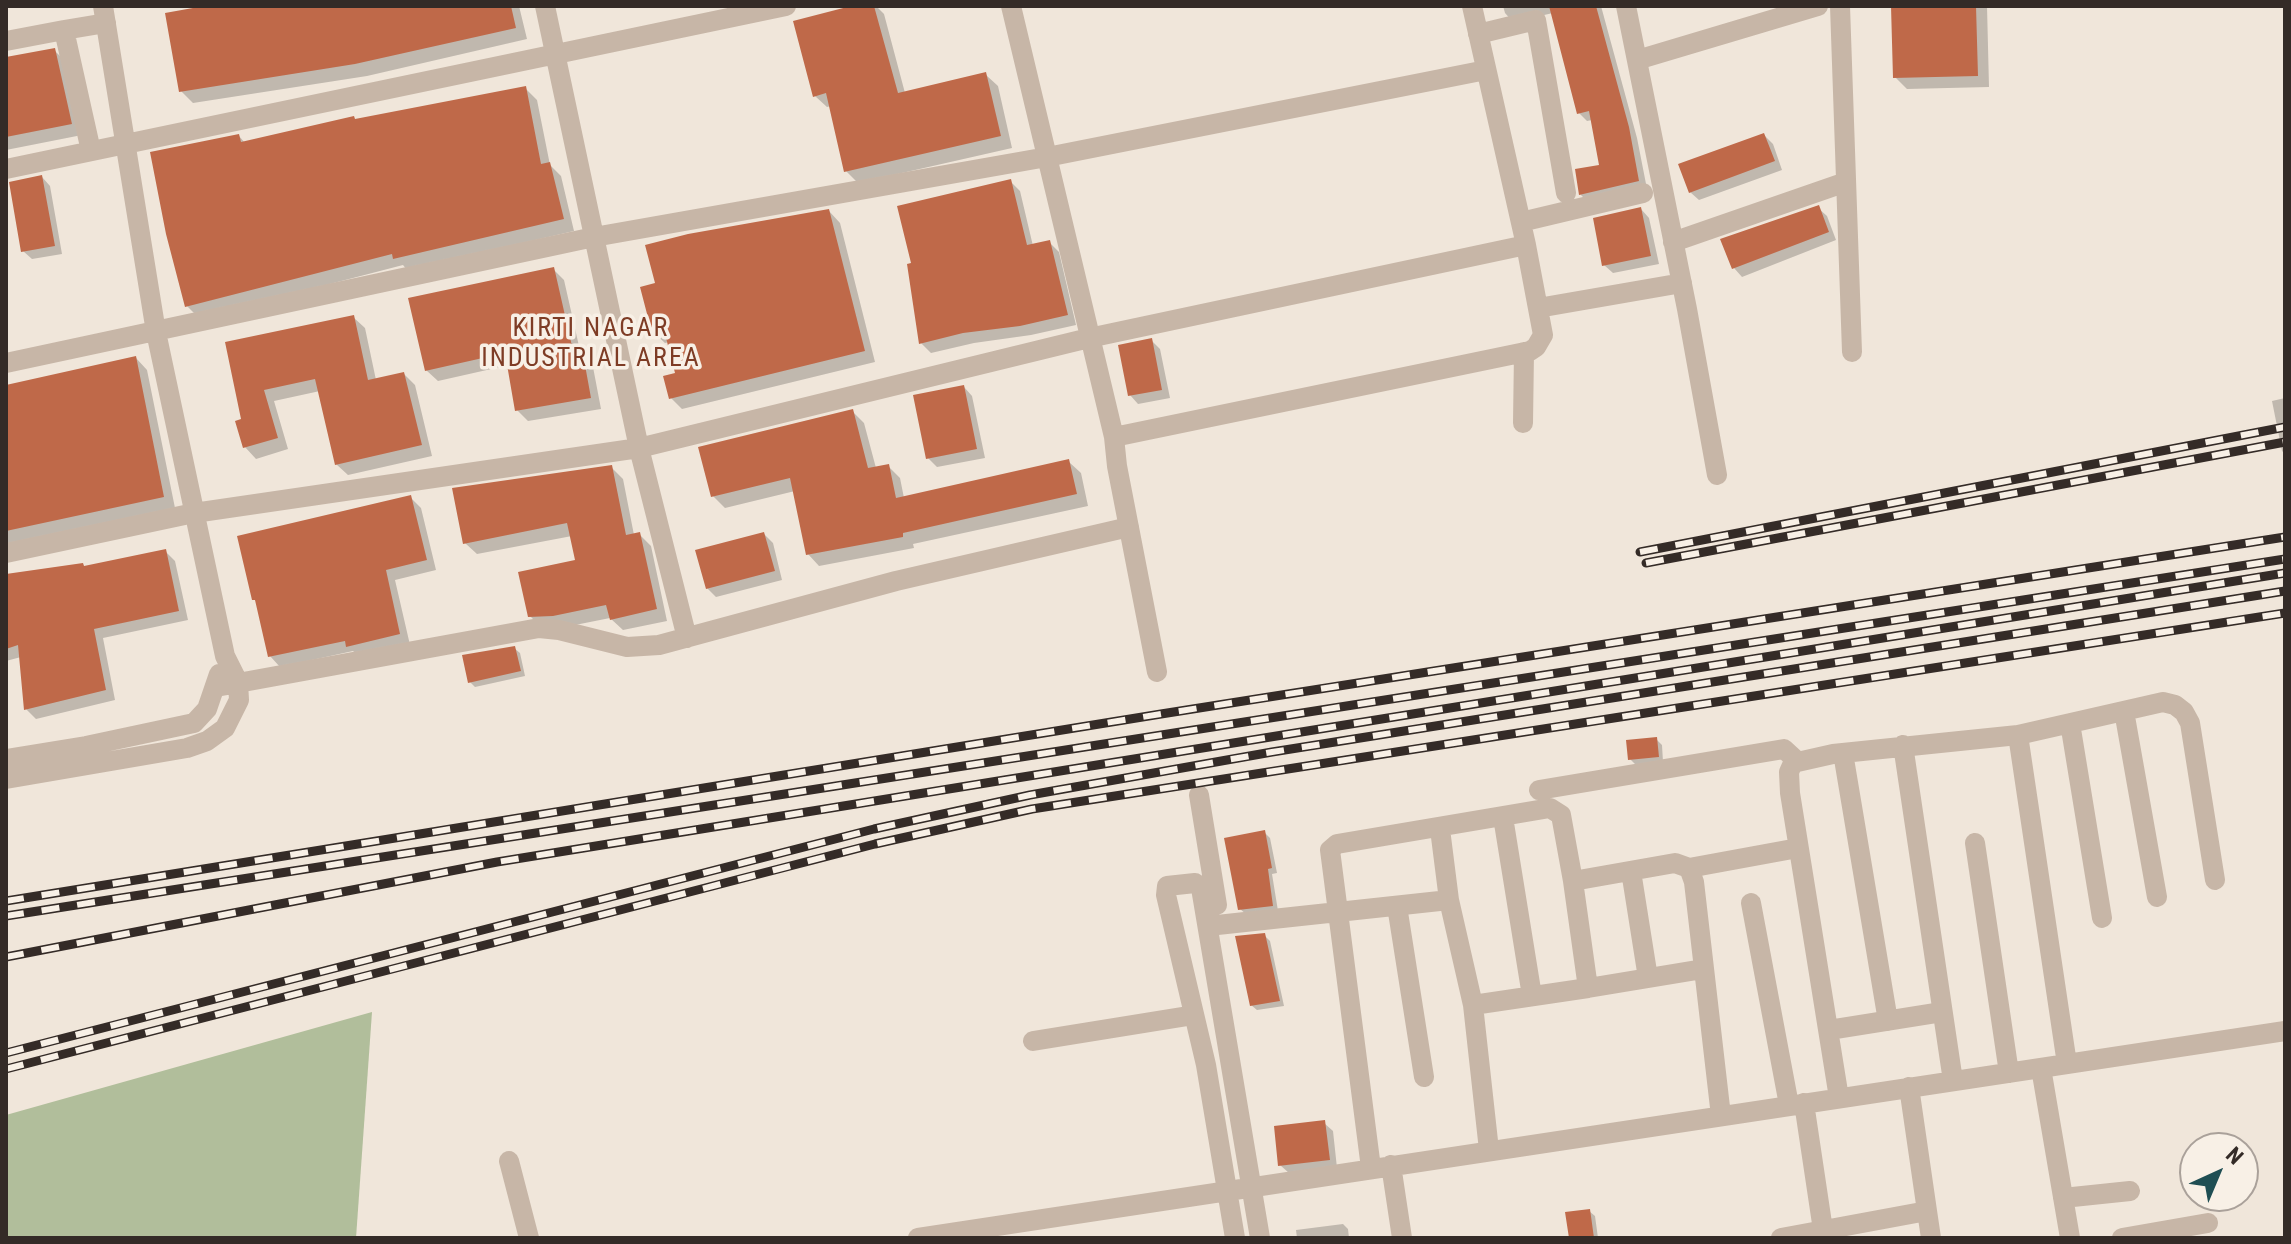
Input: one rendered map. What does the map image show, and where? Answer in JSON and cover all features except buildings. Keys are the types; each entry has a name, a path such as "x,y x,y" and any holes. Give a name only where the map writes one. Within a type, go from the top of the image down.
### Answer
{"street":[{"path":"545,6 639,448 687,638"},
{"path":"6,169 786,6"},
{"path":"1011,6 1114,437 1157,672"},
{"path":"1114,437 1524,352 1541,341 1543,335 1526,245 1472,6"},
{"path":"1626,6 1717,475"},
{"path":"1637,60 1818,6"},
{"path":"1840,6 1852,352"},
{"path":"6,41 64,30 104,14 156,332 225,656 238,682 239,700 225,728 207,741 187,748 6,779"},
{"path":"1478,34 1536,20 1566,193"},
{"path":"64,30 91,151"},
{"path":"6,363 594,237 1047,157 1486,70"},
{"path":"1673,242 1846,182"},
{"path":"1521,222 1643,193"},
{"path":"6,553 194,513 639,448 1089,338 1526,245"},
{"path":"1538,308 1682,283"},
{"path":"1523,423 1524,352"},
{"path":"216,687 539,628 627,647 659,645 896,581 1129,527"},
{"path":"6,759 194,723 207,709 225,656"},
{"path":"1839,1098 1789,783 1793,763 1903,745 2018,735 2163,702 2175,705 2184,712 2190,723 2215,880"},
{"path":"2124,711 2157,897"},
{"path":"2070,723 2102,918"},
{"path":"2018,735 2067,1064"},
{"path":"1903,745 1953,1081"},
{"path":"1539,790 1784,749 1797,761"},
{"path":"1843,753 1888,1021"},
{"path":"1199,795 1214,925 1260,1238"},
{"path":"1402,1238 1381,1167 1337,913 1332,847 1550,808 1556,810 1565,828 1588,988"},
{"path":"1503,817 1532,996"},
{"path":"1440,829 1449,900 1473,1005 1489,1150"},
{"path":"1975,843 2009,1073"},
{"path":"1573,881 1675,863 1689,868 1798,848"},
{"path":"1689,868 1694,882 1721,1116"},
{"path":"1631,871 1648,978"},
{"path":"1214,925 1199,884 1167,886 1166,895 1206,1065 1235,1238"},
{"path":"1214,925 1449,900"},
{"path":"1751,903 1823,1230"},
{"path":"1397,906 1424,1077"},
{"path":"1473,1005 1703,969"},
{"path":"1829,1030 1942,1012"},
{"path":"1033,1041 1194,1015"},
{"path":"918,1238 2285,1031"},
{"path":"2041,1068 2070,1238"},
{"path":"1909,1087 1931,1238"},
{"path":"509,1161 529,1238"},
{"path":"2063,1198 2130,1191"},
{"path":"1781,1238 1927,1211"},
{"path":"2122,1238 2208,1223"}],"green space":[{"path":"372,1012 356,1238 6,1238 6,1115"}],"railway":[{"path":"1640,552 2285,427"},
{"path":"1646,563 2285,442"},
{"path":"6,901 1161,714 2285,537"},
{"path":"6,916 2285,559"},
{"path":"6,957 497,862 2285,573"},
{"path":"6,1053 874,829 1030,795 1272,752 2285,591"},
{"path":"6,1069 875,844 1032,809 2285,613"}],"district":[{"name":"KIRTI NAGAR INDUSTRIAL AREA","path":"591,344"}]}
